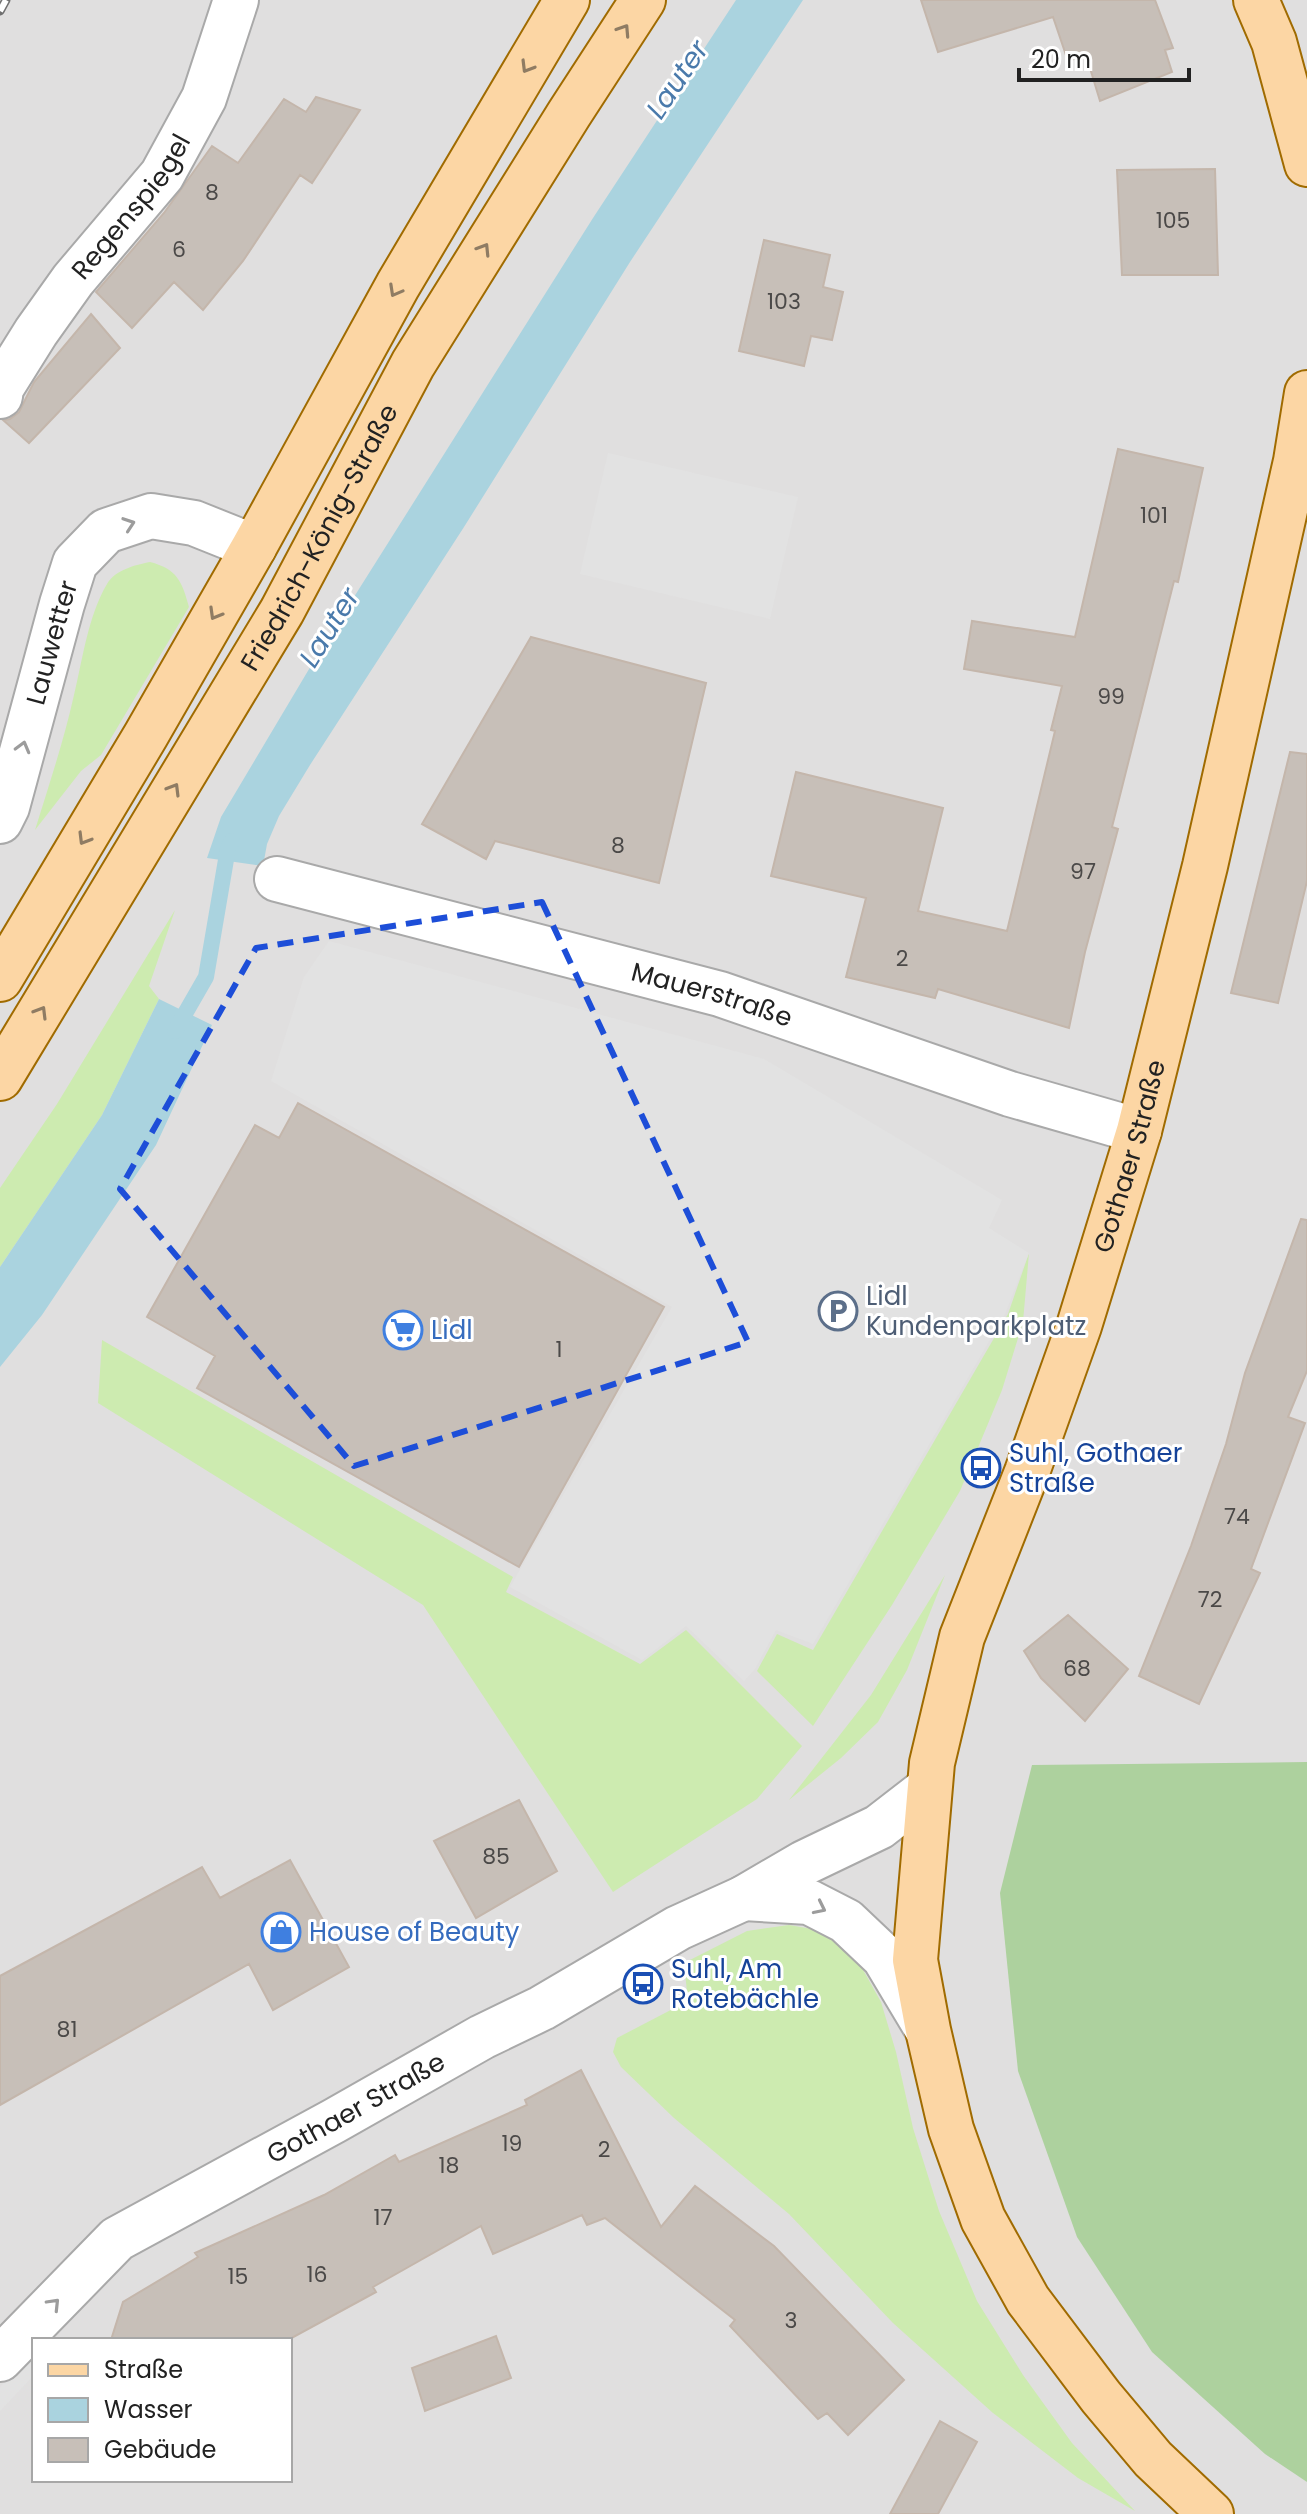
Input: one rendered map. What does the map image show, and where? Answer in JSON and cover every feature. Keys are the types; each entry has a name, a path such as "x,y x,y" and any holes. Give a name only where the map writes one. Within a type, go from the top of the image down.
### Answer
{"main road":[{"name":"Friedrich-König-Straße","path":"0,979 146,735 398,285 567,0"},
{"name":"Friedrich-König-Straße","path":"0,1078 282,611 413,364 643,0"},
{"path":"1256,0 1274,42 1307,164"},
{"name":"Gothaer Straße","path":"928,1789 962,1637 1027,1472 1079,1326 1139,1131 1250,670 1296,461 1307,393"},
{"path":"928,1789 915,1960 951,2129 983,2219 1028,2300 1101,2397 1153,2459 1211,2514"}],"street":[{"name":"Regenspiegel","path":"0,396 1,388 36,332 73,280 162,175 204,98 236,0"},
{"name":"Lauwetter","path":"0,821 7,807 75,563 106,531 151,516 194,523 254,547"},
{"name":"Mauerstraße","path":"277,879 720,994 1010,1094 1139,1131"},
{"name":"Gothaer Straße","path":"0,2359 117,2239 482,2037 542,2008 678,1928 744,1898 804,1863 879,1827 928,1789"},
{"name":"Gothaer Straße","path":"744,1898 809,1902 846,1921 884,1957 928,2030"}],"highlighted area":[{"path":"542,902 748,1342 354,1466 120,1189 256,948"}],"shaded area":[{"path":"0,0 1307,0 1307,2514 0,2514"},
{"path":"608,453 798,497 770,619 580,574"},
{"name":"Lidl Kundenparkplatz","path":"329,941 764,1059 1002,1200 989,1228 1029,1253 1005,1314 813,1644 776,1630 755,1669 744,1681 686,1626 642,1660 510,1587 672,1307 271,1081 304,977"},
{"path":"32,2354 32,2377 0,2411 0,2387"}],"green space":[{"path":"150,562 166,568 177,577 189,607 101,755 81,771 35,830 66,729 100,596 115,575"},
{"path":"175,910 149,986 159,999 102,1115 0,1267 0,1188 57,1104"},
{"path":"1029,1253 1023,1322 1002,1390 960,1491 892,1605 813,1726 757,1671 777,1634 813,1650 1008,1314"},
{"path":"102,1340 513,1577 506,1592 640,1664 686,1630 802,1746 757,1799 613,1892 423,1605 98,1403"},
{"path":"945,1575 907,1670 878,1722 841,1758 789,1800 871,1695"},
{"path":"1307,1762 1307,2482 1265,2454 1152,2352 1077,2237 1018,2071 1000,1893 1032,1765"},
{"path":"789,1925 824,1931 857,1959 881,2002 913,2128 939,2211 977,2301 1023,2375 1072,2443 1135,2511 1078,2478 993,2413 893,2323 789,2214 674,2118 621,2067 613,2052 617,2038 688,2001 684,1963 747,1931"}],"water":[{"path":"736,0 803,0 630,262 310,765 279,816 267,844 263,866 207,858 221,817 318,654 593,218"},
{"path":"159,999 212,1025 156,1145 42,1315 0,1367 0,1267 102,1115"}],"building":[{"path":"921,0 1155,0 1173,48 1165,50 1172,72 1100,101 1086,55 1068,61 1053,17 938,52"},
{"path":"316,97 360,110 312,183 300,175 243,261 203,310 174,282 132,328 96,292 164,213 212,146 238,163 284,99 306,112"},
{"path":"1215,169 1218,275 1122,275 1117,170"},
{"path":"764,240 830,255 823,287 843,292 832,340 811,336 804,366 739,351"},
{"path":"91,314 120,348 29,443 3,420 19,412 34,382"},
{"path":"1118,449 1203,468 1178,582 1174,581 1112,827 1118,829 1085,952 1069,1028 938,989 935,998 846,977 866,898 771,876 796,772 943,808 918,911 1007,931 1055,731 1051,730 1062,686 964,669 972,621 1075,637"},
{"path":"531,637 706,683 659,883 495,841 486,859 422,824"},
{"path":"1290,752 1307,754 1307,881 1278,1003 1231,993"},
{"path":"298,1103 664,1307 519,1567 197,1388 215,1356 147,1317 255,1125 279,1138"},
{"path":"1301,1219 1307,1220 1307,1371 1288,1417 1305,1423 1251,1569 1260,1573 1199,1704 1139,1676 1191,1546 1226,1444 1245,1373"},
{"path":"1068,1615 1128,1669 1085,1721 1041,1678 1024,1651"},
{"path":"519,1800 557,1871 476,1918 434,1841"},
{"path":"290,1860 349,1967 273,2010 249,1964 0,2105 0,1976 202,1867 220,1898"},
{"path":"581,2070 661,2227 695,2186 774,2246 904,2380 848,2435 827,2413 818,2419 730,2326 735,2320 605,2218 587,2225 582,2215 493,2254 481,2226 373,2287 376,2292 292,2338 112,2338 123,2302 198,2257 195,2253 324,2195 395,2155 399,2162 527,2105 525,2100"},
{"path":"496,2336 511,2378 425,2411 412,2368"},
{"path":"940,2421 977,2442 938,2514 890,2514"}],"waterway":[{"name":"Lauter","path":"175,1031 206,977 228,848 232,841"}],"railway":[{"path":"0,11 6,0"}],"place":[{"name":"Lidl Kundenparkplatz","path":"838,1311"},
{"name":"Lidl","path":"403,1330"},
{"name":"Suhl, Gothaer Straße","path":"981,1468"},
{"name":"House of Beauty","path":"281,1932"},
{"name":"Suhl, Am Rotebächle","path":"643,1984"}]}
